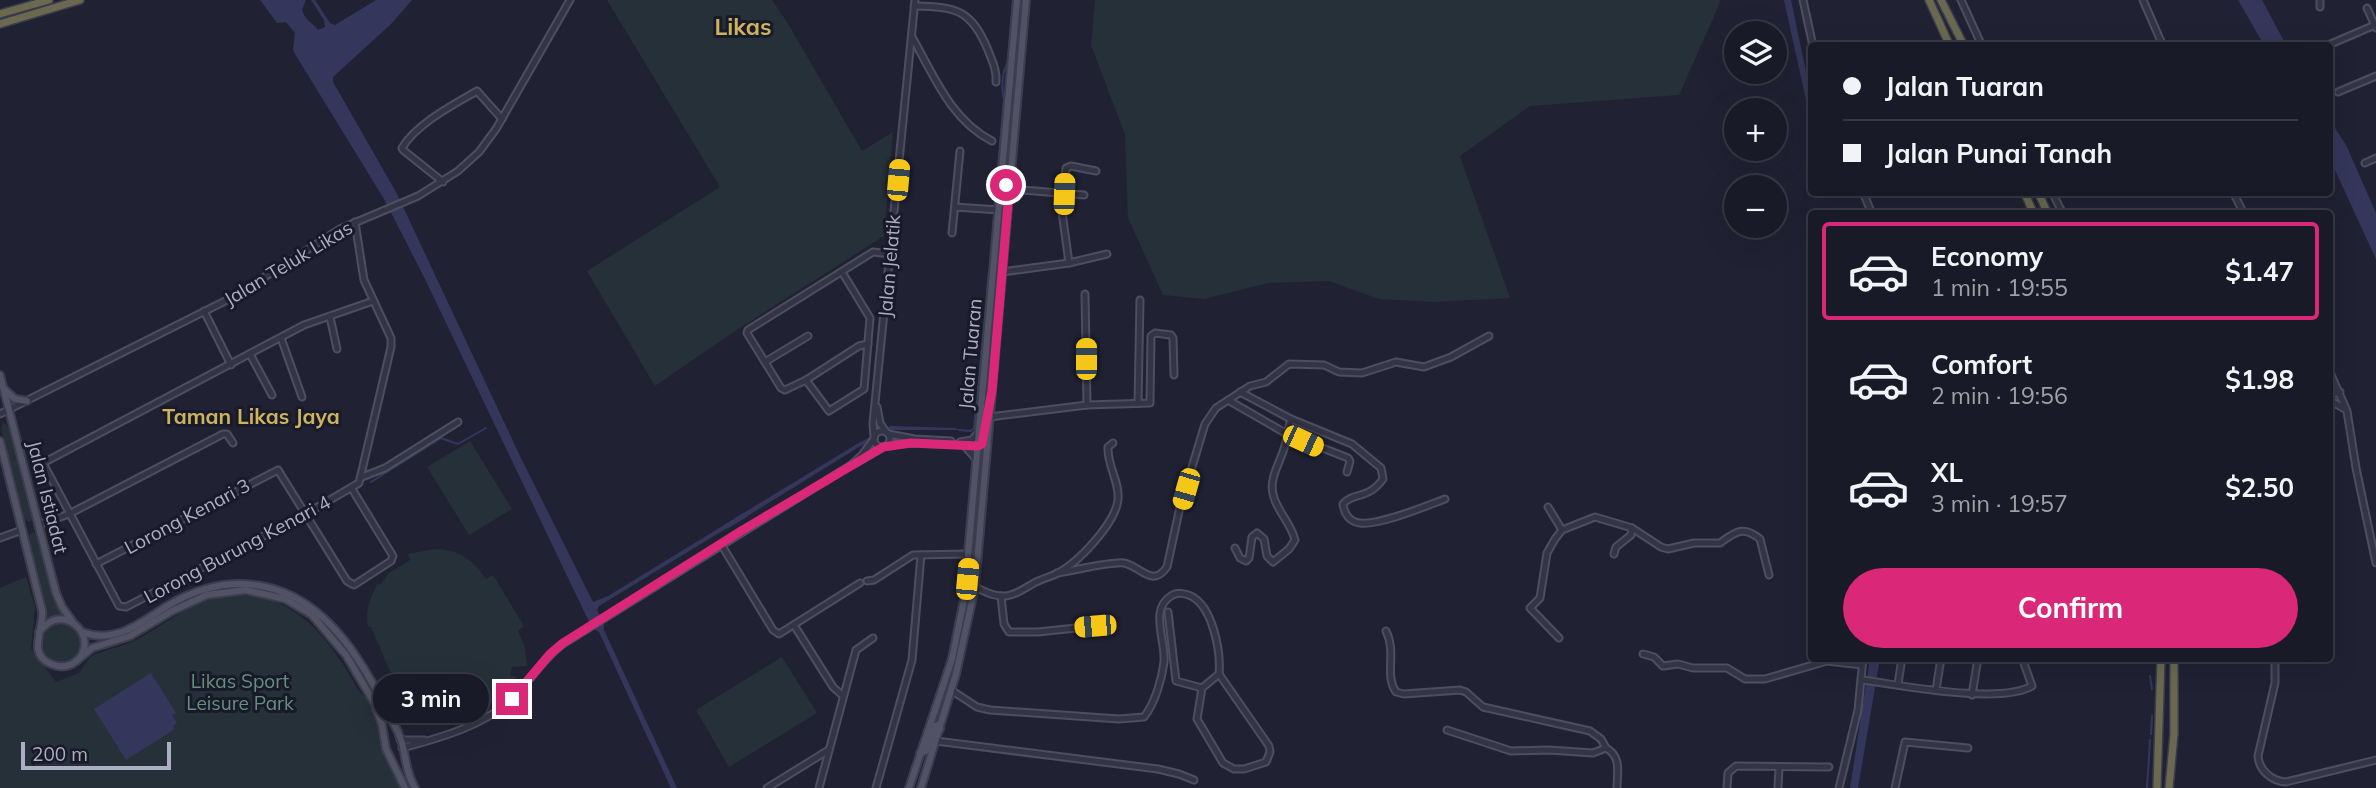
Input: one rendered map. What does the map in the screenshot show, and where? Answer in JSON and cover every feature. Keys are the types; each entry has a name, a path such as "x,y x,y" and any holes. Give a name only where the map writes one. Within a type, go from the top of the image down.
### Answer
{"highway":[{"path":"0,14 49,0"},
{"path":"0,24 80,0"},
{"path":"1929,0 1948,42"},
{"path":"1941,0 1962,42"},
{"path":"2157,788 2161,662"},
{"path":"2167,788 2172,752 2174,662"}],"main road":[{"name":"Jalan Tuaran","path":"909,788 954,649 964,600 1017,0"},
{"name":"Jalan Tuaran","path":"921,788 951,691 975,587 1026,0"},
{"path":"999,209 1010,180"},
{"name":"Jalan Istiadat","path":"0,375 59,600 73,622"},
{"path":"3,387 15,399 27,401"},
{"path":"964,445 978,446 984,440 992,391"},
{"name":"Jalan Istiadat","path":"1,446 42,610 40,632"},
{"path":"22,530 38,525"},
{"path":"405,788 386,748 375,704 334,639 313,615 295,604 272,595 236,590 199,597 130,636 92,648 75,662 60,667 45,661 37,647 40,632 44,626 58,619 73,622 82,632 100,637 115,635 185,596 220,585 236,583 274,589 308,605 328,622 355,656 392,720 400,739 407,772 415,788"},
{"path":"75,662 84,648 82,632"},
{"path":"920,752 926,751 935,726 938,725 940,729"},
{"path":"386,748 391,737 400,739"},
{"path":"386,748 394,754 401,749"}],"street":[{"name":"Jalan Teluk Likas","path":"0,414 204,312 253,285 317,242 355,222 402,203 443,182 479,152 502,119 570,0"},
{"path":"1803,0 1812,42"},
{"path":"1961,0 1980,42"},
{"path":"2143,0 2161,42"},
{"path":"914,2 954,10 971,19 979,30 995,67 996,82"},
{"name":"Jalan Jelatik","path":"874,438 914,2"},
{"path":"2333,43 2375,26 2367,8"},
{"path":"911,35 959,117 972,130 992,141"},
{"path":"2339,92 2376,76"},
{"path":"443,182 403,150 407,140 439,113 477,91 502,119"},
{"path":"952,233 960,150"},
{"path":"2365,163 2376,158"},
{"path":"1069,263 1062,212 1067,166 1096,171"},
{"path":"1009,190 1084,195"},
{"path":"956,207 999,209"},
{"path":"304,515 350,584 355,585 391,561 393,556 352,489 362,477 391,347 389,330 364,280 355,222"},
{"path":"868,344 859,346 807,380 785,390 781,388 749,338 748,330 873,253 891,254"},
{"path":"1002,272 1069,263 1107,254"},
{"path":"807,380 831,411 863,391 869,314 842,272"},
{"path":"1085,294 1087,405"},
{"path":"1138,403 1140,300"},
{"path":"96,564 43,463 304,325 373,301"},
{"path":"204,312 231,365"},
{"path":"330,317 337,349"},
{"path":"989,417 1087,405 1150,402 1152,334 1171,334 1174,375"},
{"path":"765,362 808,336"},
{"path":"975,587 990,595 1016,594 1057,573 1120,562 1144,574 1156,577 1161,575 1167,567 1180,507 1205,424 1216,408 1256,384 1266,382 1289,364 1324,365 1339,372 1362,373 1396,362 1429,366 1489,336"},
{"path":"281,338 302,397"},
{"path":"250,355 272,395"},
{"path":"2333,377 2347,411 2376,564"},
{"path":"2333,393 2340,392"},
{"path":"1240,393 1290,419 1352,444 1381,468 1383,479 1377,486 1364,495 1347,499 1343,504 1347,517 1354,522 1361,524 1385,519 1446,499"},
{"path":"1228,400 1287,434 1348,458 1350,461 1347,472"},
{"path":"2333,402 2347,411"},
{"name":"Jalan Jelatik","path":"876,404 880,423 887,433"},
{"path":"1235,548 1240,558 1246,561 1249,558 1252,537 1257,533 1264,539 1267,556 1273,562 1289,549 1295,540 1293,531 1272,494 1274,477 1287,442 1290,419"},
{"path":"362,477 385,468 458,422"},
{"path":"851,465 867,450 879,432 915,439 964,442 975,439 979,431"},
{"path":"401,749 463,729 496,712 517,694 550,654 721,544 885,446 890,438 887,433"},
{"path":"38,525 69,514 223,434 233,443"},
{"path":"874,438 876,445 885,446 911,443 964,445 976,462"},
{"path":"1057,573 1097,540 1118,501 1117,485 1108,457 1108,447 1113,443"},
{"name":"Lorong Kenari 3","path":"96,564 278,470 304,515"},
{"name":"Lorong Burung Kenari 4","path":"96,564 116,602 121,607 126,607 352,489"},
{"path":"1548,507 1562,530"},
{"path":"1559,638 1530,608 1540,598 1547,553 1562,530 1595,517 1632,528 1668,549 1695,543 1720,543 1733,532 1742,531 1756,535 1760,539 1769,575"},
{"path":"1614,554 1616,547 1631,536 1632,528"},
{"path":"0,538 22,530"},
{"path":"721,544 773,630 779,634 911,556 969,554"},
{"path":"876,788 912,660 921,555"},
{"path":"951,691 977,707 990,710 1136,720 1144,717 1154,698 1164,661 1159,610 1168,598 1176,593 1187,594 1195,598 1210,619 1217,642 1219,674 1269,746 1266,762 1244,769 1223,763 1197,719 1202,688 1219,674"},
{"path":"1001,596 1004,624 1009,632 1027,633 1095,626 1098,628"},
{"path":"1168,612 1176,681 1202,688"},
{"path":"794,625 833,687 843,696"},
{"path":"1386,631 1392,649 1392,686 1396,692 1404,694 1460,690 1483,706 1590,731 1601,739 1617,758 1617,788"},
{"path":"819,788 856,650 873,638"},
{"path":"1643,654 1654,657 1663,666 1678,664 1693,668 1727,668 1745,679 1765,679 1824,662"},
{"path":"1839,788 1864,680 1862,662"},
{"path":"1898,684 1901,662"},
{"path":"1936,690 1940,662"},
{"path":"1972,695 1977,662"},
{"path":"1864,680 1972,695 2023,690 2032,686 2024,662"},
{"path":"2275,662 2274,686 2258,755 2259,764 2264,771 2282,782 2376,761"},
{"path":"1447,730 1511,751 1593,753 1606,748"},
{"path":"400,739 427,740"},
{"path":"936,741 1158,769 1194,780"},
{"path":"1895,788 1905,742 1968,748"},
{"path":"767,788 827,751"},
{"path":"1727,788 1728,773 1736,766 1829,767"},
{"path":"1778,788 1779,767"}],"green space":[{"path":"607,0 772,0 862,151 893,132 884,236 738,329 655,386 587,271 720,187"},
{"path":"1095,0 1721,0 1679,95 1530,106 1460,156 1510,298 1435,302 1379,299 1329,281 1268,283 1204,299 1163,295 1128,218 1125,135 1091,45"},
{"path":"3,423 12,434 34,517 30,522 22,519 1,428"},
{"path":"470,441 512,509 469,535 427,467"},
{"path":"33,532 39,536 55,596 64,616 46,620 27,537"},
{"path":"435,549 451,551 465,557 486,579 493,575 524,626 518,631 525,647 527,666 512,667 510,675 516,677 512,687 509,685 491,704 467,714 468,717 444,722 421,713 423,710 417,710 404,698 407,694 389,669 367,621 369,604 378,583 380,585 389,573 410,560 408,554"},
{"name":"Likas Sport Leisure Park","path":"26,577 35,607 31,649 56,682 79,673 90,657 136,640 206,601 233,596 257,597 279,603 298,614 315,629 331,647 359,691 372,704 383,749 400,788 0,788 0,588"},
{"path":"61,621 76,627 82,642 76,657 61,663 46,657 40,642 46,627"},
{"path":"782,657 817,713 729,767 696,710"}],"water":[{"path":"260,0 306,0 302,10 318,30 325,27 324,20 311,0 315,0 330,23 335,25 376,0 412,0 391,24 333,77 333,82 397,194 520,456 593,602 608,596 729,522 732,525 599,606 597,610 677,788 671,788 599,632 592,628 384,199 295,54 295,33 286,22 277,23"},
{"path":"1784,0 1791,0 1808,82 1808,109"},
{"path":"2238,0 2262,0 2284,42 2262,42"},
{"path":"2333,125 2346,145 2376,213 2376,259 2333,166"},
{"path":"891,426 959,430 892,430 859,447 741,520 739,516 742,514"},
{"path":"1869,662 1879,662 1858,788 1850,788"},
{"path":"151,673 176,713 172,715 177,723 173,726 175,729 126,760 94,709"}],"waterway":[{"path":"995,203 1004,99 1003,80 1008,62 1013,0"},
{"path":"991,255 994,218"},
{"path":"987,292 989,272"},
{"path":"959,430 971,431 974,428 987,299"},
{"path":"371,482 441,438 458,444 486,428"},
{"path":"727,526 745,515"},
{"path":"2150,676 2152,689"},
{"path":"2151,734 2152,716"},
{"path":"2147,788 2150,740"}],"district":[{"name":"Likas","path":"743,27"},
{"name":"Taman Likas Jaya","path":"251,417"}],"route":[{"path":"512,699 550,654 563,643 741,531 883,447 911,443 982,444 992,391 1010,180 1006,185"}]}
